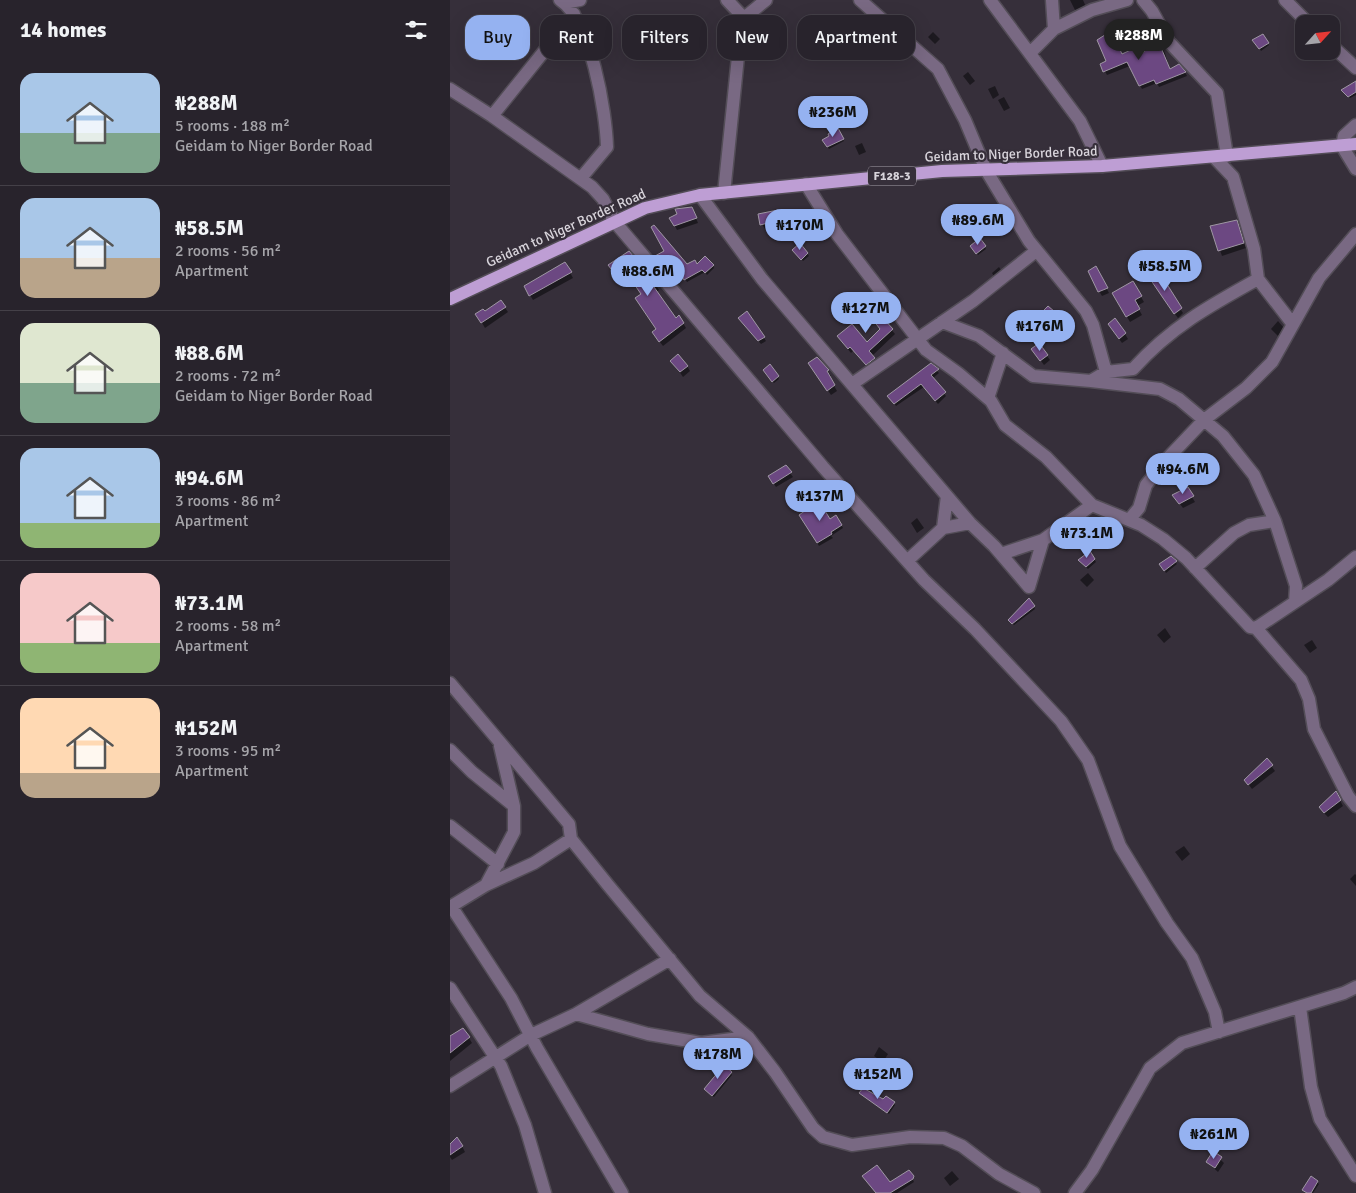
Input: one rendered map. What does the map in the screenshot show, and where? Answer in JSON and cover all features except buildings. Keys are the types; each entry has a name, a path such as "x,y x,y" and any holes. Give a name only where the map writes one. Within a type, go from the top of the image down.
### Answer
{"main road":[{"name":"Geidam to Niger Border Road","path":"450,299 645,208 700,195 942,171 1102,166 1356,144"}],"street":[{"path":"562,1 580,0"},
{"path":"727,0 741,15"},
{"path":"748,15 766,0"},
{"path":"860,0 938,69 965,120 986,170 1036,251 1086,311 1093,326 1106,372"},
{"path":"990,0 1080,121 1102,166"},
{"path":"1052,0 1054,30"},
{"path":"1030,54 1054,30 1092,10 1127,0"},
{"path":"1143,0 1152,11 1169,42 1217,93 1228,156"},
{"path":"1285,0 1300,15"},
{"path":"562,1 574,14 591,55 606,123 607,147 581,178"},
{"path":"492,116 574,14"},
{"path":"1340,53 1356,68"},
{"path":"724,192 738,60"},
{"path":"451,91 492,116 581,178 602,199 614,221 823,467 907,560 982,636 1061,721 1088,760 1120,846 1167,923 1192,958 1215,1012 1219,1032"},
{"path":"1356,125 1344,136 1342,146 1356,169"},
{"path":"1214,157 1233,177 1254,248 1258,279 1292,323"},
{"path":"806,184 837,234 926,350 988,398 1005,425 1053,464 1092,505 1129,520 1163,539 1195,568 1250,627 1256,628 1302,680 1309,698 1314,729 1348,796 1356,806"},
{"path":"700,195 762,279 970,523 1030,587 1043,540"},
{"path":"1129,520 1139,508 1146,486 1166,460 1204,420 1246,388 1272,362 1292,323 1319,278 1356,234"},
{"path":"852,384 942,322 1036,251"},
{"path":"1091,381 1106,372 1133,369 1149,352 1200,310 1258,279"},
{"path":"942,322 979,336 1033,376 1160,389 1179,399 1223,436 1254,475 1275,521 1296,586 1295,602"},
{"path":"988,398 1003,353"},
{"path":"943,528 947,496"},
{"path":"1001,554 1043,540 1092,505"},
{"path":"1195,568 1234,533 1249,525 1275,521"},
{"path":"907,560 943,528 970,523"},
{"path":"1256,628 1356,557"},
{"path":"450,683 569,824 571,839 700,996 748,1037 814,1128 823,1137 852,1145 910,1137 944,1138 962,1146 999,1174 1034,1193"},
{"path":"486,885 514,832 514,806 500,744"},
{"path":"450,750 472,772 514,806"},
{"path":"450,826 498,864"},
{"path":"571,839 534,863 486,885 450,906 511,998 622,1193"},
{"path":"450,1086 531,1035 576,1014 670,959"},
{"path":"1075,1193 1092,1170 1150,1068 1182,1043 1344,993 1356,986"},
{"path":"450,988 495,1057 525,1125 545,1193"},
{"path":"1300,1007 1311,1087 1320,1119 1356,1176"},
{"path":"576,1014 648,1034 701,1042 748,1037"}]}
